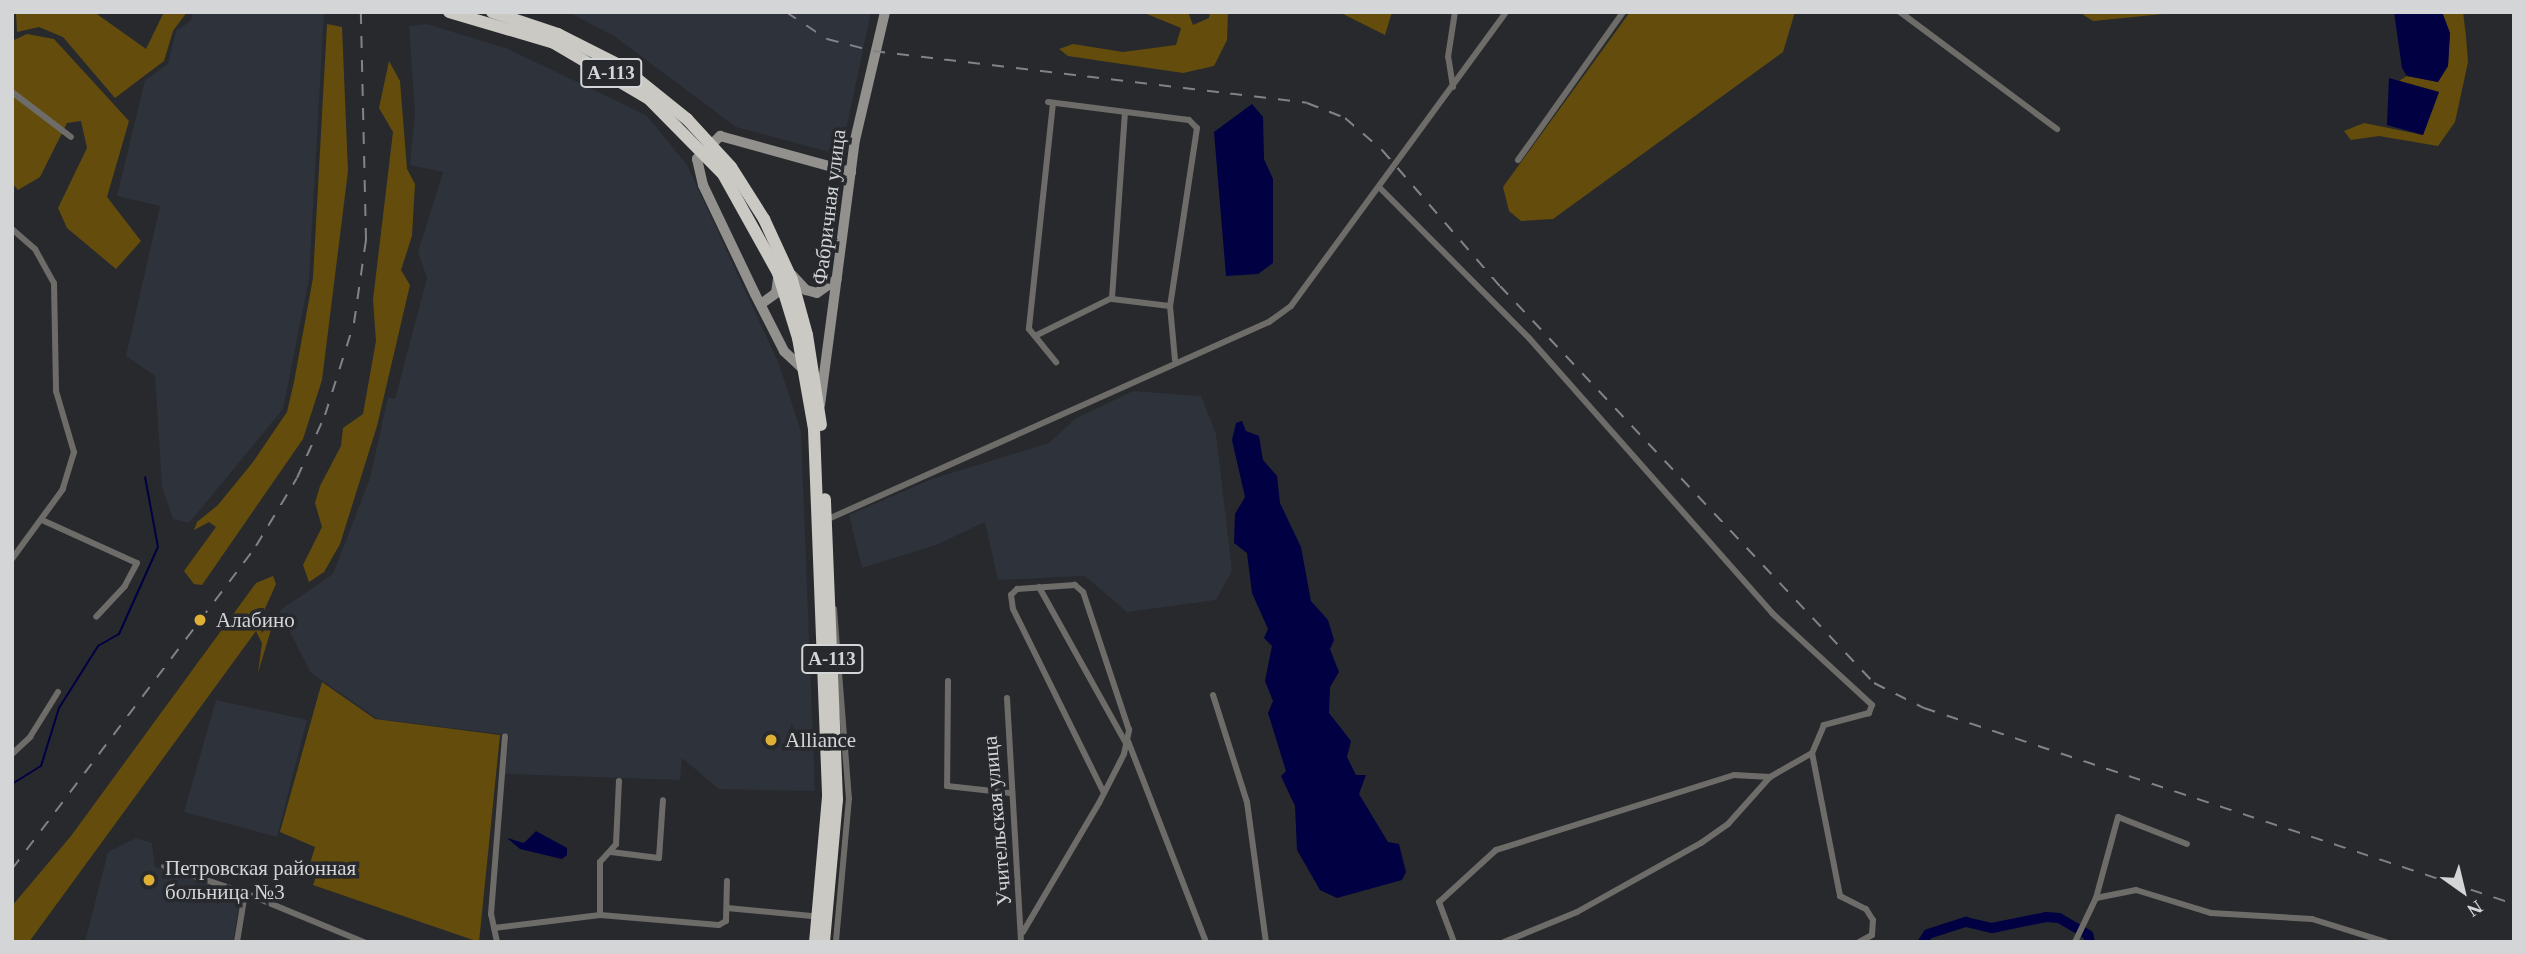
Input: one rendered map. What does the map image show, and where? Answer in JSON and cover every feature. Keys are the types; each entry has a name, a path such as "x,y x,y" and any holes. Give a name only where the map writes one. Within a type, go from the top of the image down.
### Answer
{"highway":[{"name":"А-113","path":"449,12 532,34 615,75 680,127 740,189"},
{"name":"А-113","path":"492,12 558,34 631,74 687,119 740,189 781,267 807,335 820,409 837,800 824,942"},
{"name":"А-113","path":"781,267 814,429 828,757 815,942"}],"street":[{"name":"Фабричная улица","path":"820,409 851,172 885,12"},
{"path":"1453,87 1448,57 1455,12"},
{"path":"826,520 1175,360 1269,321 1291,306 1506,12"},
{"path":"1518,160 1623,12"},
{"path":"1900,12 2057,129"},
{"path":"12,92 71,136"},
{"path":"1056,362 1029,329 1050,103 1188,120 1197,128 1170,306 1175,360"},
{"path":"1112,298 1125,112"},
{"path":"805,376 784,351 701,179 699,155 720,136 851,172"},
{"path":"1380,187 1529,338 1772,613 1869,697 1868,713 1824,725 1812,753 1840,896 1866,909 1873,920 1872,935 1859,942"},
{"path":"12,229 35,249 54,283 56,391 74,452 63,489 12,559"},
{"path":"761,304 777,290 781,267"},
{"path":"781,267 806,290 817,293 833,286 840,271"},
{"path":"1035,336 1112,298 1170,306"},
{"path":"42,520 137,563 125,586 96,617"},
{"path":"1104,793 1010,600 1017,589 1075,585 1083,592 1127,742 1206,942"},
{"path":"1039,587 1127,742"},
{"path":"829,591 839,634 849,798 836,942"},
{"path":"948,681 947,786 1011,793"},
{"path":"12,754 30,737 58,692"},
{"path":"1213,695 1247,802 1266,942"},
{"name":"Учительская улица","path":"1007,698 1011,793 1023,932 1021,942"},
{"path":"496,942 494,928 505,737"},
{"path":"1023,932 1104,793 1127,742"},
{"path":"1504,942 1577,912 1701,843 1728,824 1770,777 1812,753"},
{"path":"809,942 828,757"},
{"path":"1454,942 1440,913 1442,895 1496,850 1734,775 1770,777"},
{"path":"600,915 600,862 611,852 619,781"},
{"path":"611,852 659,858 663,800"},
{"path":"2075,941 2080,925 2096,898 2118,817 2188,844"},
{"path":"164,866 245,893 364,942"},
{"path":"494,928 600,915 719,925 726,920 727,881"},
{"path":"2096,898 2136,890 2211,913 2312,919 2386,942"},
{"path":"237,942 245,893"},
{"path":"727,908 812,916"}],"shaded area":[{"path":"16,12 94,12 146,49 164,12 187,12 173,31 164,61 115,98 63,37 39,27 17,32"},
{"path":"193,12 324,12 309,279 283,409 189,523 173,519 162,487 155,376 126,356 160,206 117,196 145,80 168,64 176,31 191,21"},
{"path":"568,12 871,12 843,145 833,153 736,127 614,36"},
{"path":"1142,12 1188,12 1193,25 1209,18 1210,12 1228,12 1227,40 1214,66 1183,73 1068,56 1059,49 1073,44 1123,52 1176,45 1181,28"},
{"path":"1339,12 1392,12 1385,35"},
{"path":"1630,12 1795,12 1783,52 1553,219 1521,221 1509,211 1503,187"},
{"path":"2079,12 2183,12 2093,21"},
{"path":"2394,12 2442,12 2450,33 2448,66 2438,82 2407,76 2402,68"},
{"path":"2442,12 2463,12 2468,62 2455,122 2438,146 2379,136 2351,140 2344,131 2364,123 2423,135 2439,92 2399,81 2407,76 2438,82 2448,66 2450,33"},
{"path":"327,24 342,27 348,171 322,380 303,439 202,585 194,584 184,571 216,527 209,522 194,530 197,522 218,505 253,462 287,412 313,278"},
{"path":"427,24 508,49 646,115 687,165 779,364 801,432 815,791 719,789 682,758 680,780 505,774 509,735 378,719 311,673 279,611 333,574 370,478 388,397 395,399 427,278 418,252 443,172 410,165 415,114 409,26"},
{"path":"27,34 54,39 129,121 107,197 141,241 116,269 67,228 58,208 87,148 81,121 67,123 40,177 18,190 12,183 12,41"},
{"path":"389,61 400,81 407,169 415,184 412,236 401,270 410,285 377,426 340,544 324,572 309,582 303,565 322,527 315,503 320,486 341,446 343,428 363,414 376,341 373,300 393,132 379,108"},
{"path":"2389,78 2439,92 2423,135 2387,125"},
{"path":"1252,104 1263,117 1264,159 1273,179 1273,263 1258,274 1226,276 1214,132"},
{"path":"1133,391 1201,396 1216,434 1232,571 1216,600 1127,612 1085,576 998,580 985,522 936,545 862,568 849,515 932,479 1049,443 1075,419"},
{"path":"1242,421 1246,431 1259,436 1263,460 1277,476 1280,503 1301,547 1311,601 1328,620 1334,640 1330,649 1339,672 1330,687 1329,713 1351,741 1347,757 1356,775 1366,775 1359,794 1388,842 1399,844 1406,872 1402,880 1337,898 1320,890 1297,850 1295,806 1281,776 1286,771 1268,713 1273,701 1265,681 1272,646 1264,638 1268,629 1252,593 1247,553 1234,543 1235,514 1245,497 1232,440 1236,423"},
{"path":"273,576 276,584 263,613 272,626 258,673 262,643 256,631 29,942 12,942 12,906 71,836 256,583"},
{"path":"322,682 375,719 500,735 479,942 313,885 318,871 309,867 315,847 280,832"},
{"path":"216,700 307,720 277,837 184,812"},
{"path":"536,831 567,848 567,855 562,859 520,849 507,838 524,843"},
{"name":"Петровская районная больница №3","path":"136,838 152,843 155,867 241,893 233,942 85,942 108,852"}],"waterway":[{"path":"12,784 41,766 59,708 98,646 119,634 158,547 145,477"},
{"path":"1923,942 1928,934 1966,922 1992,928 2046,917 2059,918 2088,935 2090,942"}],"railway":[{"path":"12,869 256,546 297,478 325,415 354,323 366,240 361,12"},
{"path":"786,12 827,39 873,51 1307,103 1345,118 1382,150 1500,286 1874,683 1924,708 2514,904"}],"place":[{"name":"Алабино","path":"200,620"},
{"name":"Alliance","path":"771,740"},
{"name":"Петровская районная больница №3","path":"149,880"}]}
